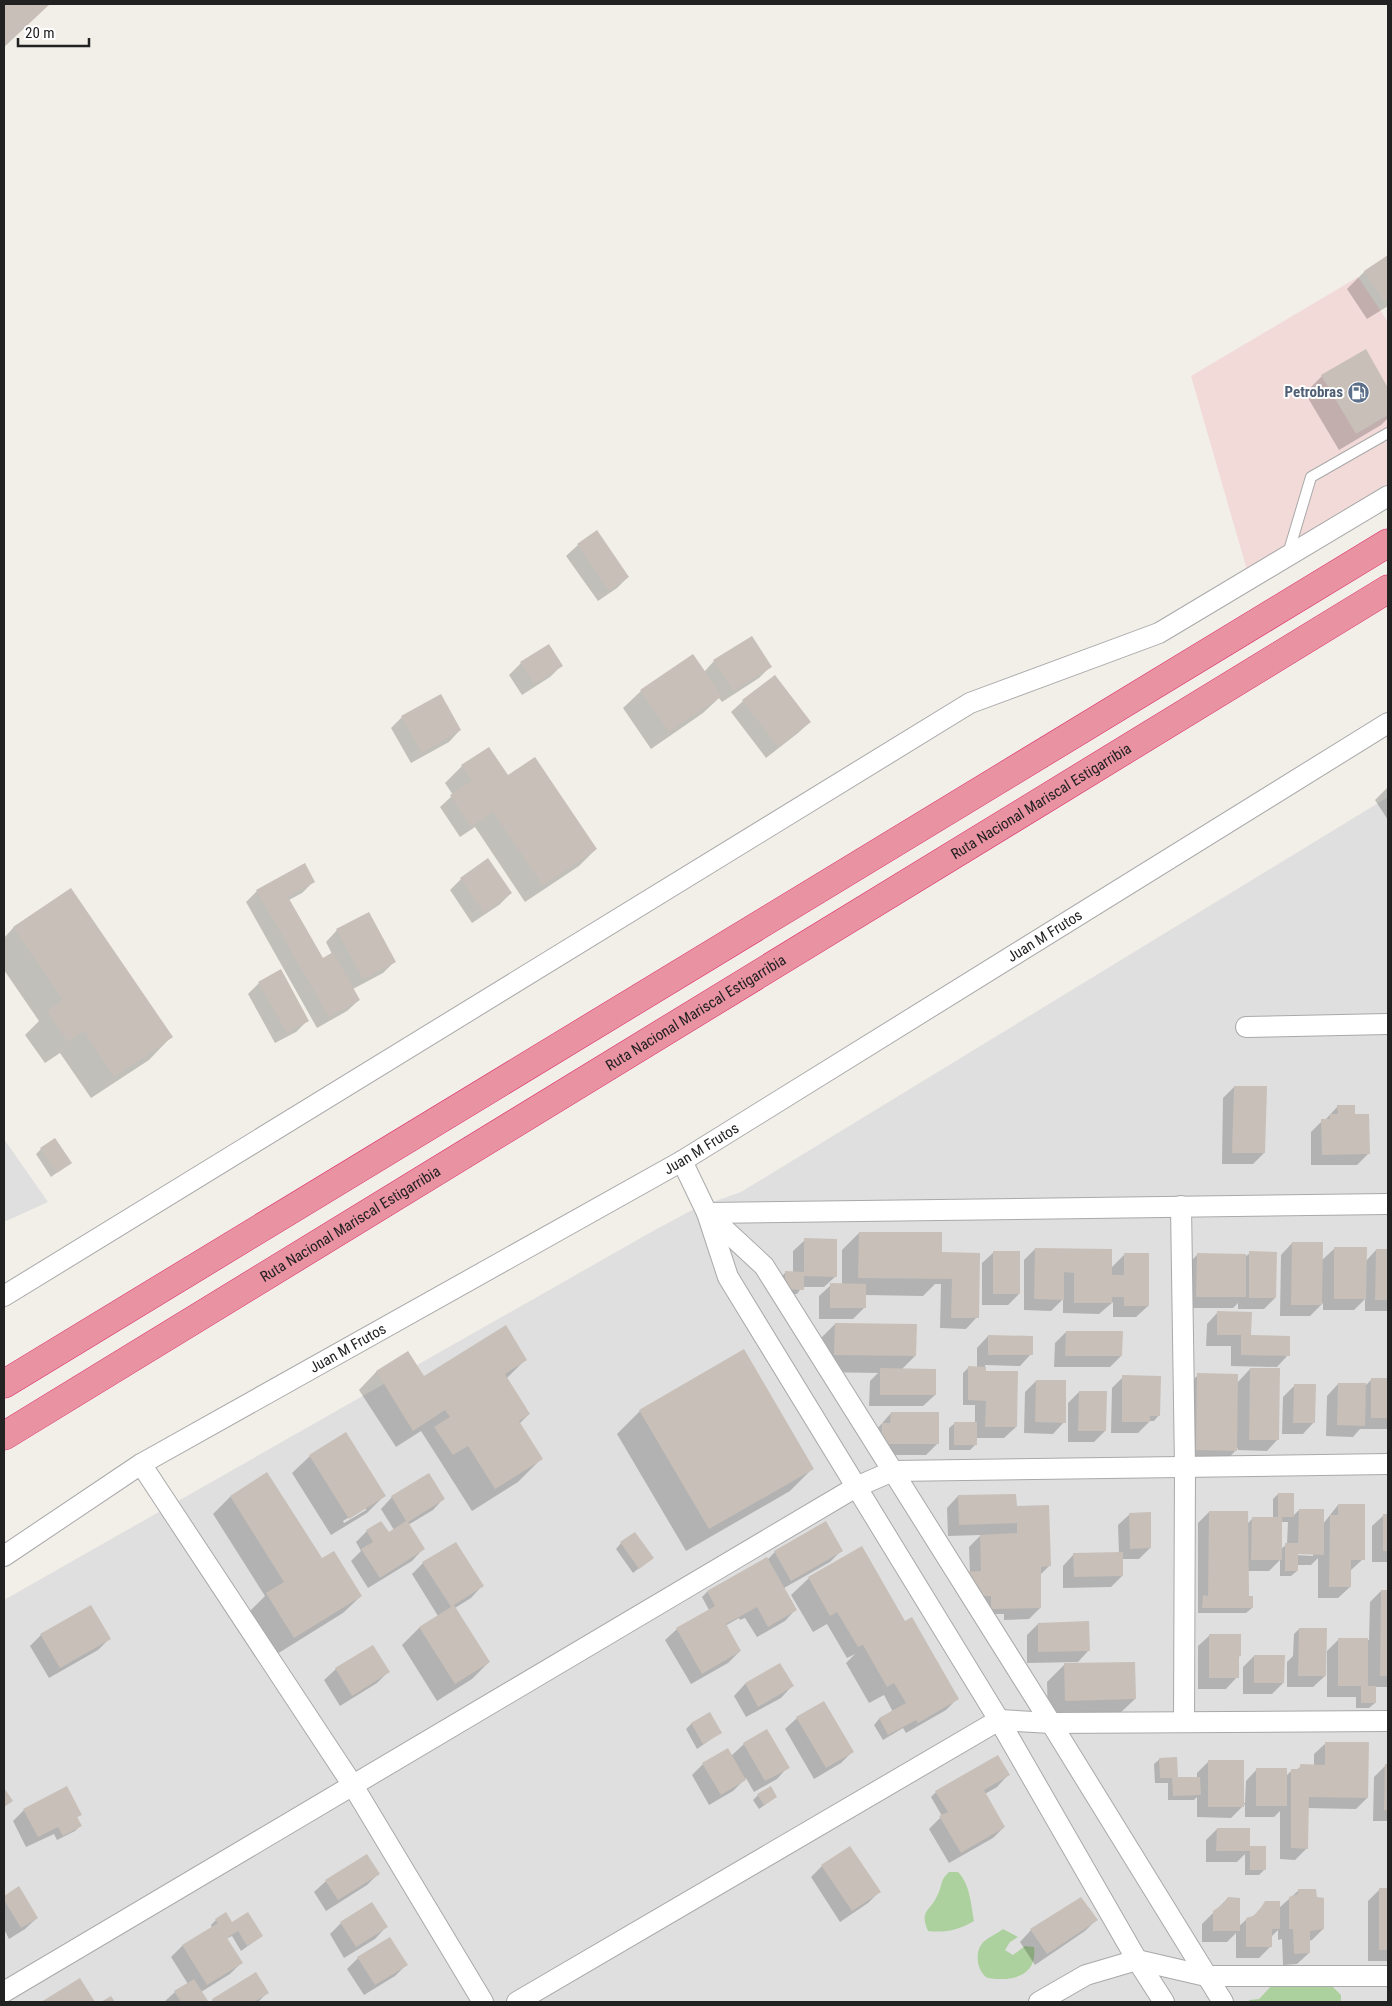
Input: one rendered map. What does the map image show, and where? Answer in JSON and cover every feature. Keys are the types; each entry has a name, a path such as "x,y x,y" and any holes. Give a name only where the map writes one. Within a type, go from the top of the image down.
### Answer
{"highway":[{"path":"4,1384 1388,543"},
{"name":"Ruta Nacional Mariscal Estigarribia","path":"4,1436 1388,589"}],"street":[{"path":"4,1296 970,703 1159,633 1388,496"},
{"name":"Juan M Frutos","path":"4,1556 140,1464 682,1161 1388,723"},
{"path":"1246,1027 1388,1024"},
{"path":"682,1161 707,1213 728,1277 999,1720 1137,1960 1164,2002"},
{"path":"707,1213 1388,1204"},
{"path":"1181,1206 1185,1467 1184,1722"},
{"path":"707,1213 764,1266 1223,2002"},
{"path":"140,1464 352,1784 484,2002"},
{"path":"4,1992 856,1487 893,1472 1388,1464"},
{"path":"517,2002 999,1720 1050,1723 1388,1721"},
{"path":"1039,2002 1086,1975 1137,1960 1206,1976 1388,1976"}],"lane":[{"path":"1287,556 1312,477 1388,433"}],"shaded area":[{"path":"1358,277 1388,322 1388,505 1251,584 1191,376"},
{"path":"1388,797 1388,2002 4,2002 4,1600 653,1231 696,1208 741,1192"},
{"path":"4,1139 48,1202 4,1222"}],"green space":[{"path":"949,1872 958,1872 965,1882 974,1921 952,1930 928,1931 925,1919 926,1912 939,1892 942,1881"},
{"path":"1003,1929 1018,1937 1010,1942 1005,1950 1013,1955 1025,1946 1034,1947 1033,1962 1026,1972 1021,1975 1009,1979 988,1978 983,1974 979,1966 979,1949 985,1940"},
{"path":"1328,1982 1341,1995 1341,2002 1247,2002 1259,1999 1274,1983"}],"building":[{"path":"4,4 50,4 4,47"},
{"path":"1388,255 1388,301 1385,303 1364,271"},
{"path":"1366,349 1388,388 1388,415 1356,434 1321,375"},
{"path":"597,530 629,577 609,591 577,544"},
{"path":"752,636 772,667 733,691 713,660"},
{"path":"549,644 563,666 534,684 520,662"},
{"path":"693,654 722,696 669,732 640,690"},
{"path":"775,675 811,722 778,747 742,700"},
{"path":"441,694 461,730 422,753 401,716"},
{"path":"489,747 508,775 535,757 597,849 543,886 493,812 471,827 450,795 472,781 461,765"},
{"path":"488,858 512,893 484,913 460,878"},
{"path":"305,863 315,882 288,897 323,958 333,952 360,1000 329,1017 256,890"},
{"path":"71,888 173,1037 114,1077 84,1031 68,1042 47,1011 63,1000 13,927"},
{"path":"369,912 396,962 363,979 336,929"},
{"path":"281,969 309,1021 287,1033 258,982"},
{"path":"1234,1086 1267,1086 1265,1153 1232,1153"},
{"path":"1337,1105 1355,1105 1355,1114 1369,1114 1370,1154 1322,1155 1321,1119 1330,1119 1330,1114 1338,1114"},
{"path":"55,1138 72,1163 57,1173 40,1148"},
{"path":"859,1232 942,1232 942,1252 980,1253 979,1318 951,1318 952,1279 858,1278"},
{"path":"804,1238 837,1239 837,1277 804,1276 804,1290 785,1289 785,1271 804,1272"},
{"path":"1292,1242 1323,1242 1322,1305 1291,1305"},
{"path":"1334,1247 1367,1247 1366,1299 1334,1299"},
{"path":"1035,1248 1112,1249 1112,1275 1124,1275 1124,1253 1149,1253 1149,1306 1124,1306 1124,1297 1112,1297 1112,1303 1074,1303 1074,1273 1064,1272 1064,1300 1034,1299"},
{"path":"1376,1249 1388,1249 1388,1300 1375,1300"},
{"path":"993,1251 1020,1251 1020,1294 993,1294"},
{"path":"1249,1251 1277,1252 1276,1298 1249,1298"},
{"path":"1197,1253 1246,1254 1246,1297 1196,1297"},
{"path":"830,1283 866,1284 866,1308 830,1308"},
{"path":"1217,1311 1252,1312 1251,1335 1290,1336 1290,1356 1241,1355 1241,1335 1217,1335"},
{"path":"835,1323 917,1324 916,1356 834,1355"},
{"path":"506,1325 527,1360 505,1374 530,1414 519,1421 543,1459 495,1489 468,1446 453,1455 434,1427 450,1417 445,1410 413,1431 376,1371 408,1351 424,1376"},
{"path":"1066,1331 1123,1331 1122,1356 1065,1356"},
{"path":"988,1335 1033,1336 1033,1355 988,1355"},
{"path":"744,1349 814,1469 709,1529 639,1410"},
{"path":"968,1366 986,1367 986,1371 1018,1371 1017,1427 985,1427 986,1401 968,1400"},
{"path":"880,1368 936,1369 936,1395 880,1395"},
{"path":"1250,1368 1280,1368 1279,1440 1249,1440"},
{"path":"1197,1373 1238,1374 1237,1451 1196,1450"},
{"path":"1122,1375 1161,1376 1160,1416 1150,1416 1150,1422 1122,1422"},
{"path":"1371,1378 1388,1378 1388,1418 1371,1418"},
{"path":"1036,1380 1066,1380 1066,1423 1035,1422"},
{"path":"1338,1383 1366,1383 1365,1426 1337,1425"},
{"path":"1294,1384 1316,1384 1315,1423 1293,1423"},
{"path":"1079,1391 1107,1391 1106,1431 1078,1431"},
{"path":"891,1412 939,1412 939,1444 881,1444 882,1423 890,1423"},
{"path":"954,1422 977,1422 977,1445 954,1445"},
{"path":"346,1432 386,1496 349,1519 309,1455"},
{"path":"267,1472 322,1558 334,1551 362,1596 294,1638 266,1593 284,1582 230,1496"},
{"path":"429,1473 445,1499 408,1522 425,1549 380,1578 361,1549 373,1542 366,1530 381,1521 389,1532 406,1521 391,1496"},
{"path":"1278,1493 1294,1493 1294,1517 1282,1517 1282,1560 1251,1560 1252,1517 1278,1517"},
{"path":"1016,1494 1017,1506 1049,1505 1051,1566 1041,1567 1041,1608 991,1609 991,1596 981,1596 981,1591 973,1590 963,1572 981,1571 980,1535 1017,1533 1017,1523 959,1525 958,1495"},
{"path":"1338,1504 1365,1504 1365,1560 1351,1560 1351,1587 1329,1587 1330,1515 1338,1515"},
{"path":"1299,1509 1324,1509 1324,1555 1298,1554 1298,1571 1285,1571 1285,1543 1298,1543"},
{"path":"1209,1511 1248,1511 1249,1596 1253,1596 1253,1608 1202,1608 1203,1595 1208,1596"},
{"path":"1151,1512 1151,1548 1130,1549 1129,1513"},
{"path":"1383,1514 1388,1514 1388,1551 1383,1551"},
{"path":"826,1521 843,1551 791,1581 774,1551"},
{"path":"635,1532 654,1558 639,1569 620,1542"},
{"path":"456,1542 484,1586 454,1605 490,1662 455,1684 419,1627 451,1607 422,1562"},
{"path":"862,1546 905,1621 912,1617 959,1699 918,1723 916,1720 888,1735 879,1718 906,1703 894,1683 887,1687 863,1645 858,1647 837,1612 830,1616 808,1577"},
{"path":"1123,1552 1123,1576 1074,1577 1073,1553"},
{"path":"767,1557 797,1610 768,1627 757,1607 726,1624 741,1651 702,1674 676,1628 715,1606 707,1591"},
{"path":"1381,1590 1388,1590 1388,1676 1380,1676"},
{"path":"91,1605 111,1639 60,1668 40,1634"},
{"path":"1089,1621 1090,1651 1038,1652 1038,1623"},
{"path":"1299,1628 1327,1628 1326,1676 1298,1676"},
{"path":"1209,1634 1241,1634 1239,1678 1209,1678"},
{"path":"1338,1638 1368,1638 1368,1686 1376,1686 1376,1703 1361,1703 1361,1686 1338,1686"},
{"path":"373,1645 390,1672 352,1696 335,1668"},
{"path":"1254,1655 1285,1655 1284,1683 1254,1683"},
{"path":"1135,1662 1136,1699 1065,1701 1064,1663"},
{"path":"780,1663 794,1686 758,1707 745,1683"},
{"path":"824,1701 854,1752 826,1768 796,1717"},
{"path":"710,1712 722,1733 703,1744 691,1723"},
{"path":"767,1729 790,1768 765,1781 743,1743"},
{"path":"1325,1742 1369,1742 1368,1798 1309,1797 1308,1849 1291,1848 1291,1769 1300,1769 1300,1764 1325,1765"},
{"path":"728,1748 746,1780 721,1795 702,1763"},
{"path":"998,1755 1010,1775 984,1790 1005,1827 961,1853 939,1816 948,1812 935,1791"},
{"path":"1177,1757 1178,1777 1200,1777 1201,1795 1173,1796 1172,1778 1160,1778 1159,1758"},
{"path":"1208,1760 1244,1760 1244,1807 1208,1807"},
{"path":"1385,1764 1388,1764 1388,1810 1384,1810"},
{"path":"1256,1768 1287,1768 1287,1806 1256,1806"},
{"path":"67,1786 82,1815 77,1817 82,1826 63,1836 58,1827 38,1837 23,1809"},
{"path":"771,1786 777,1797 764,1805 757,1794"},
{"path":"4,1788 13,1801 4,1807"},
{"path":"1217,1828 1250,1828 1250,1846 1266,1846 1266,1870 1250,1870 1250,1851 1216,1851"},
{"path":"850,1846 881,1892 852,1911 821,1865"},
{"path":"367,1854 380,1874 338,1900 325,1880"},
{"path":"19,1886 38,1918 21,1928 4,1900 4,1896"},
{"path":"1379,1888 1388,1888 1388,1950 1379,1950"},
{"path":"1298,1889 1316,1889 1317,1897 1324,1898 1324,1929 1310,1931 1310,1953 1294,1954 1293,1929 1289,1929 1289,1897 1298,1894"},
{"path":"1081,1897 1098,1920 1047,1954 1030,1929"},
{"path":"1228,1897 1240,1898 1240,1931 1213,1931 1213,1911 1223,1904"},
{"path":"1265,1901 1280,1901 1280,1929 1272,1929 1272,1947 1246,1947 1246,1918 1253,1916 1259,1911"},
{"path":"372,1902 388,1927 356,1947 340,1922"},
{"path":"226,1912 232,1922 248,1912 263,1936 247,1946 238,1931 227,1938 243,1963 207,1985 182,1945 218,1923 215,1919"},
{"path":"390,1937 408,1965 375,1985 357,1957"},
{"path":"256,1972 269,1993 254,2002 214,2002 212,1999"},
{"path":"80,1978 95,2002 41,2002"},
{"path":"194,1979 208,2001 181,2002 174,1991"},
{"path":"111,1996 115,2002 101,2002"}],"place":[{"name":"Petrobras","path":"1359,392"}]}
